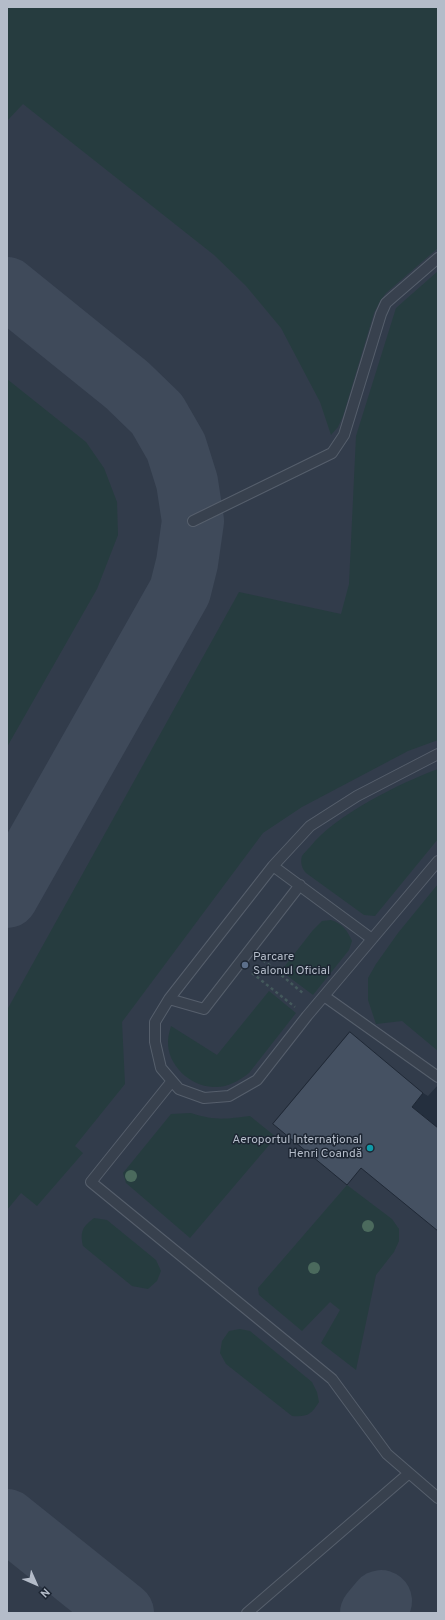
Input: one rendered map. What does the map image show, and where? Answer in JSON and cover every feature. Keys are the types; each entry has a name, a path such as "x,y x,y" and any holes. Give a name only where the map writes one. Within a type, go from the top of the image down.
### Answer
{"lane":[{"path":"193,521 332,453 344,435 381,314 386,303 438,258"},
{"path":"438,754 357,796 310,826 273,866 169,999 155,1022 155,1042 161,1068 179,1089 204,1098 229,1096 257,1080 307,1016 438,861"},
{"path":"273,866 372,939"},
{"path":"169,999 204,1009 300,885"},
{"path":"321,1000 438,1077"},
{"path":"172,1081 91,1182 332,1379 387,1454 408,1474 437,1494"},
{"path":"247,1613 408,1474"}],"path":[{"path":"250,949 321,1000"},
{"path":"239,962 307,1016"}],"shaded area":[{"path":"7,7 438,7 438,1085 428,1096 423,1093 412,1107 438,1128 438,1613 7,1613"}],"green space":[{"path":"7,7 438,7 438,248 386,293 380,301 374,313 343,416 338,427 331,435 320,402 281,328 246,286 214,255 23,104 7,121"},
{"path":"438,271 438,740 408,751 302,807 263,833 122,1022 125,1084 75,1146 83,1153 37,1206 21,1193 7,1210 7,1010 239,592 341,614 349,584 356,436 396,308"},
{"path":"7,379 86,442 104,468 117,502 118,535 97,589 7,747"},
{"path":"438,769 438,839 375,916 364,915 306,873 301,863 302,856 321,835 335,823 387,791"},
{"path":"438,884 438,1051 402,1021 376,1024 368,1000 368,978 398,933"},
{"path":"331,920 339,923 344,928 352,941 349,950 313,995 281,971 313,930 322,921"},
{"path":"269,991 296,1013 249,1073 232,1083 213,1087 196,1083 182,1073 171,1058 169,1050 168,1039 171,1026 217,1055"},
{"path":"191,1113 220,1119 250,1116 276,1137 190,1238 126,1183 123,1173 171,1114"},
{"path":"347,1185 392,1219 399,1229 399,1241 394,1252 376,1275 356,1370 321,1343 340,1310 330,1302 302,1331 259,1295 258,1288"},
{"path":"94,1218 107,1220 156,1260 161,1271 157,1281 148,1289 132,1286 83,1246 82,1233 84,1227"},
{"path":"240,1329 250,1331 312,1382 317,1392 319,1402 314,1410 305,1415 292,1416 226,1364 220,1353 222,1341 229,1331"}],"building":[{"name":"Aeroportul Internațional Henri Coandă","path":"350,1032 423,1093 412,1107 438,1128 438,1231 361,1168 347,1185 273,1124"}],"taxiway":[{"path":"7,288 127,385 157,414 176,447 187,482 193,521 187,563 180,591 7,897"},
{"path":"7,1520 123,1613"},
{"path":"371,1613 381,1601"}],"place":[{"name":"Parcare Salonul Oficial","path":"245,965"},
{"name":"Aeroportul Internațional Henri Coandă","path":"370,1148"}]}
